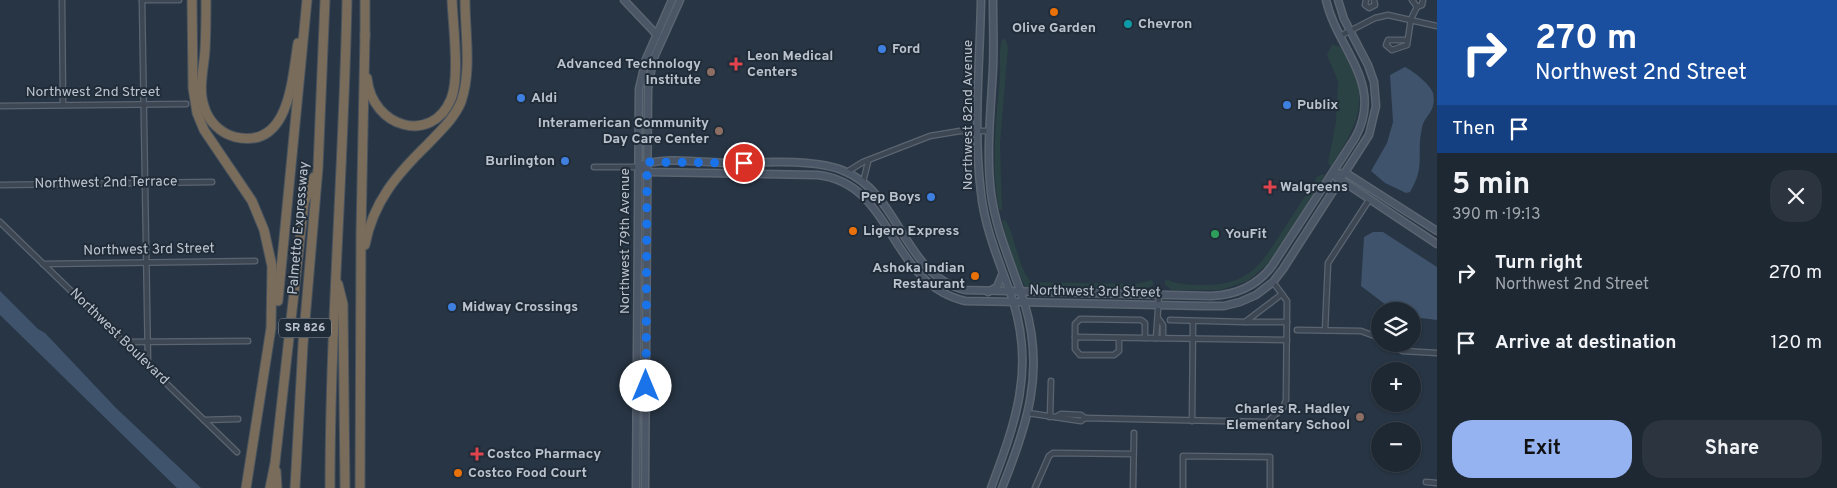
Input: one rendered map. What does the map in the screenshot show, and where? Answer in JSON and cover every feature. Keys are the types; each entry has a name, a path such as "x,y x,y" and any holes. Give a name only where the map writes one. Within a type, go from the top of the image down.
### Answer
{"highway":[{"path":"192,0 195,106 204,130 252,201 264,230 273,274 271,328 246,488"},
{"path":"206,0 202,95 204,108 214,125 236,137 247,138 260,135 271,129 284,113 300,30 306,12"},
{"path":"206,17 212,0"},
{"path":"271,328 276,315 282,270 307,0"},
{"name":"Palmetto Expressway","path":"294,488 303,344 318,168 325,0"},
{"name":"SR 826","path":"330,488 332,340 344,148 347,0"},
{"path":"360,488 365,0"},
{"path":"365,33 368,85 376,106 395,122 413,126 424,124 433,120 445,110 454,93 452,0"},
{"path":"362,260 371,222 384,193 400,172 446,125 460,104 465,88 466,73 466,2"},
{"path":"270,488 275,463 304,202 318,168"},
{"path":"336,278 344,304 342,377 344,488"},
{"path":"275,463 277,488"}],"street":[{"path":"62,0 63,105"},
{"path":"148,365 142,0 180,0"},
{"path":"624,0 657,35"},
{"name":"Northwest 79th Avenue","path":"636,488 639,86 646,59 672,0"},
{"name":"Northwest 79th Avenue","path":"645,488 649,74 680,0"},
{"name":"Northwest 82nd Avenue","path":"981,0 979,172 982,204 991,244 1013,303 1021,348 1020,394 1012,434 990,488"},
{"name":"Northwest 82nd Avenue","path":"993,0 990,171 995,216 1024,303 1033,356 1028,413 1020,442 1002,488"},
{"name":"Northwest 3rd Street","path":"863,182 878,196 918,257 931,273 958,288 987,292 1222,295 1247,287 1268,271 1332,174 1357,134 1365,107 1362,80 1340,36 1326,0"},
{"name":"Northwest 3rd Street","path":"647,172 815,175 843,182 868,200 914,271 931,287 950,297 965,301 1159,306 1230,305 1254,296 1272,282 1346,173 1368,136 1376,106 1371,72 1350,32 1338,0"},
{"path":"1366,0 1366,7 1371,8 1375,18"},
{"path":"1371,8 1375,6 1374,0"},
{"path":"1412,0 1413,5 1417,7"},
{"path":"1407,40 1388,40 1386,45 1392,50 1407,45 1411,20 1417,7 1422,5 1423,0"},
{"path":"1340,36 1375,18 1393,15 1437,26"},
{"path":"661,26 668,27"},
{"name":"Northwest 2nd Street","path":"0,106 186,104"},
{"path":"847,172 936,135 960,131 990,131"},
{"path":"594,167 638,167 647,162 814,164 834,167 847,172 863,182 868,162"},
{"path":"638,167 647,172"},
{"path":"1332,174 1346,173 1437,231"},
{"path":"1332,174 1368,200 1437,244"},
{"name":"Northwest 2nd Terrace","path":"0,184 212,182"},
{"path":"1324,330 1328,263 1368,200"},
{"name":"Northwest Boulevard","path":"0,222 237,452"},
{"name":"Northwest 3rd Street","path":"43,264 255,261"},
{"path":"987,292 997,287 1002,274"},
{"path":"1028,413 1081,421 1085,418 1265,422 1270,420 1283,408 1285,403 1287,322 1287,299 1272,282"},
{"path":"1244,322 1282,294"},
{"path":"1156,338 1159,295"},
{"path":"1158,318 1163,325 1163,338"},
{"path":"1119,338 1119,351 1116,354 1077,354 1075,350 1075,324 1080,319 1143,321 1145,338"},
{"path":"1170,320 1287,322"},
{"path":"1192,420 1193,321"},
{"path":"1298,330 1361,331 1371,335"},
{"path":"1075,337 1286,340"},
{"path":"124,342 248,341"},
{"path":"1420,352 1437,353"},
{"path":"637,366 646,367"},
{"path":"1051,381 1053,417"},
{"path":"204,420 238,420"},
{"path":"1133,488 1134,433"},
{"path":"1035,488 1049,456 1053,453 1133,454"},
{"path":"1183,488 1184,456 1270,457 1270,488"},
{"path":"1426,482 1437,483"}],"green space":[{"path":"1003,38 1008,48 1000,144 1002,210 999,210 995,176 995,143 1000,51"},
{"path":"1332,44 1340,47 1357,80 1359,108 1349,136 1331,167 1328,163 1336,122 1338,81 1327,55"},
{"path":"1325,175 1271,261 1248,281 1220,290 1172,290 1165,285 1165,281 1168,280 1192,285 1222,284 1236,280 1256,268 1271,249 1318,176"},
{"path":"1005,220 1022,266 1031,282 1136,284 1152,280 1154,285 1146,289 1025,287 1010,251 1002,221"}],"water":[{"path":"1405,67 1425,82 1433,93 1434,100 1432,109 1423,124 1420,137 1418,175 1410,192 1406,193 1385,183 1371,171 1387,143 1393,122 1390,75"},
{"path":"1373,232 1383,232 1437,267 1437,320 1421,318 1421,302 1382,302 1361,286 1364,237"},
{"path":"0,291 38,329 45,333 116,408 201,488 177,488 0,315"}],"place":[{"name":"Olive Garden","path":"1054,12"},
{"name":"Chevron","path":"1128,24"},
{"name":"Ford","path":"882,49"},
{"name":"Leon Medical Centers","path":"736,64"},
{"name":"Advanced Technology Institute","path":"711,72"},
{"name":"Aldi","path":"521,98"},
{"name":"Publix","path":"1287,105"},
{"name":"Interamerican Community Day Care Center","path":"719,131"},
{"name":"Burlington","path":"565,161"},
{"name":"Walgreens","path":"1270,187"},
{"name":"Pep Boys","path":"931,197"},
{"name":"Ligero Express","path":"853,231"},
{"name":"YouFit","path":"1215,234"},
{"name":"Ashoka Indian Restaurant","path":"975,276"},
{"name":"Midway Crossings","path":"452,307"},
{"name":"Charles R. Hadley Elementary School","path":"1360,417"},
{"name":"Costco Pharmacy","path":"477,454"},
{"name":"Costco Food Court","path":"458,473"}],"route":[{"path":"646,386 647,162 744,163"}]}
